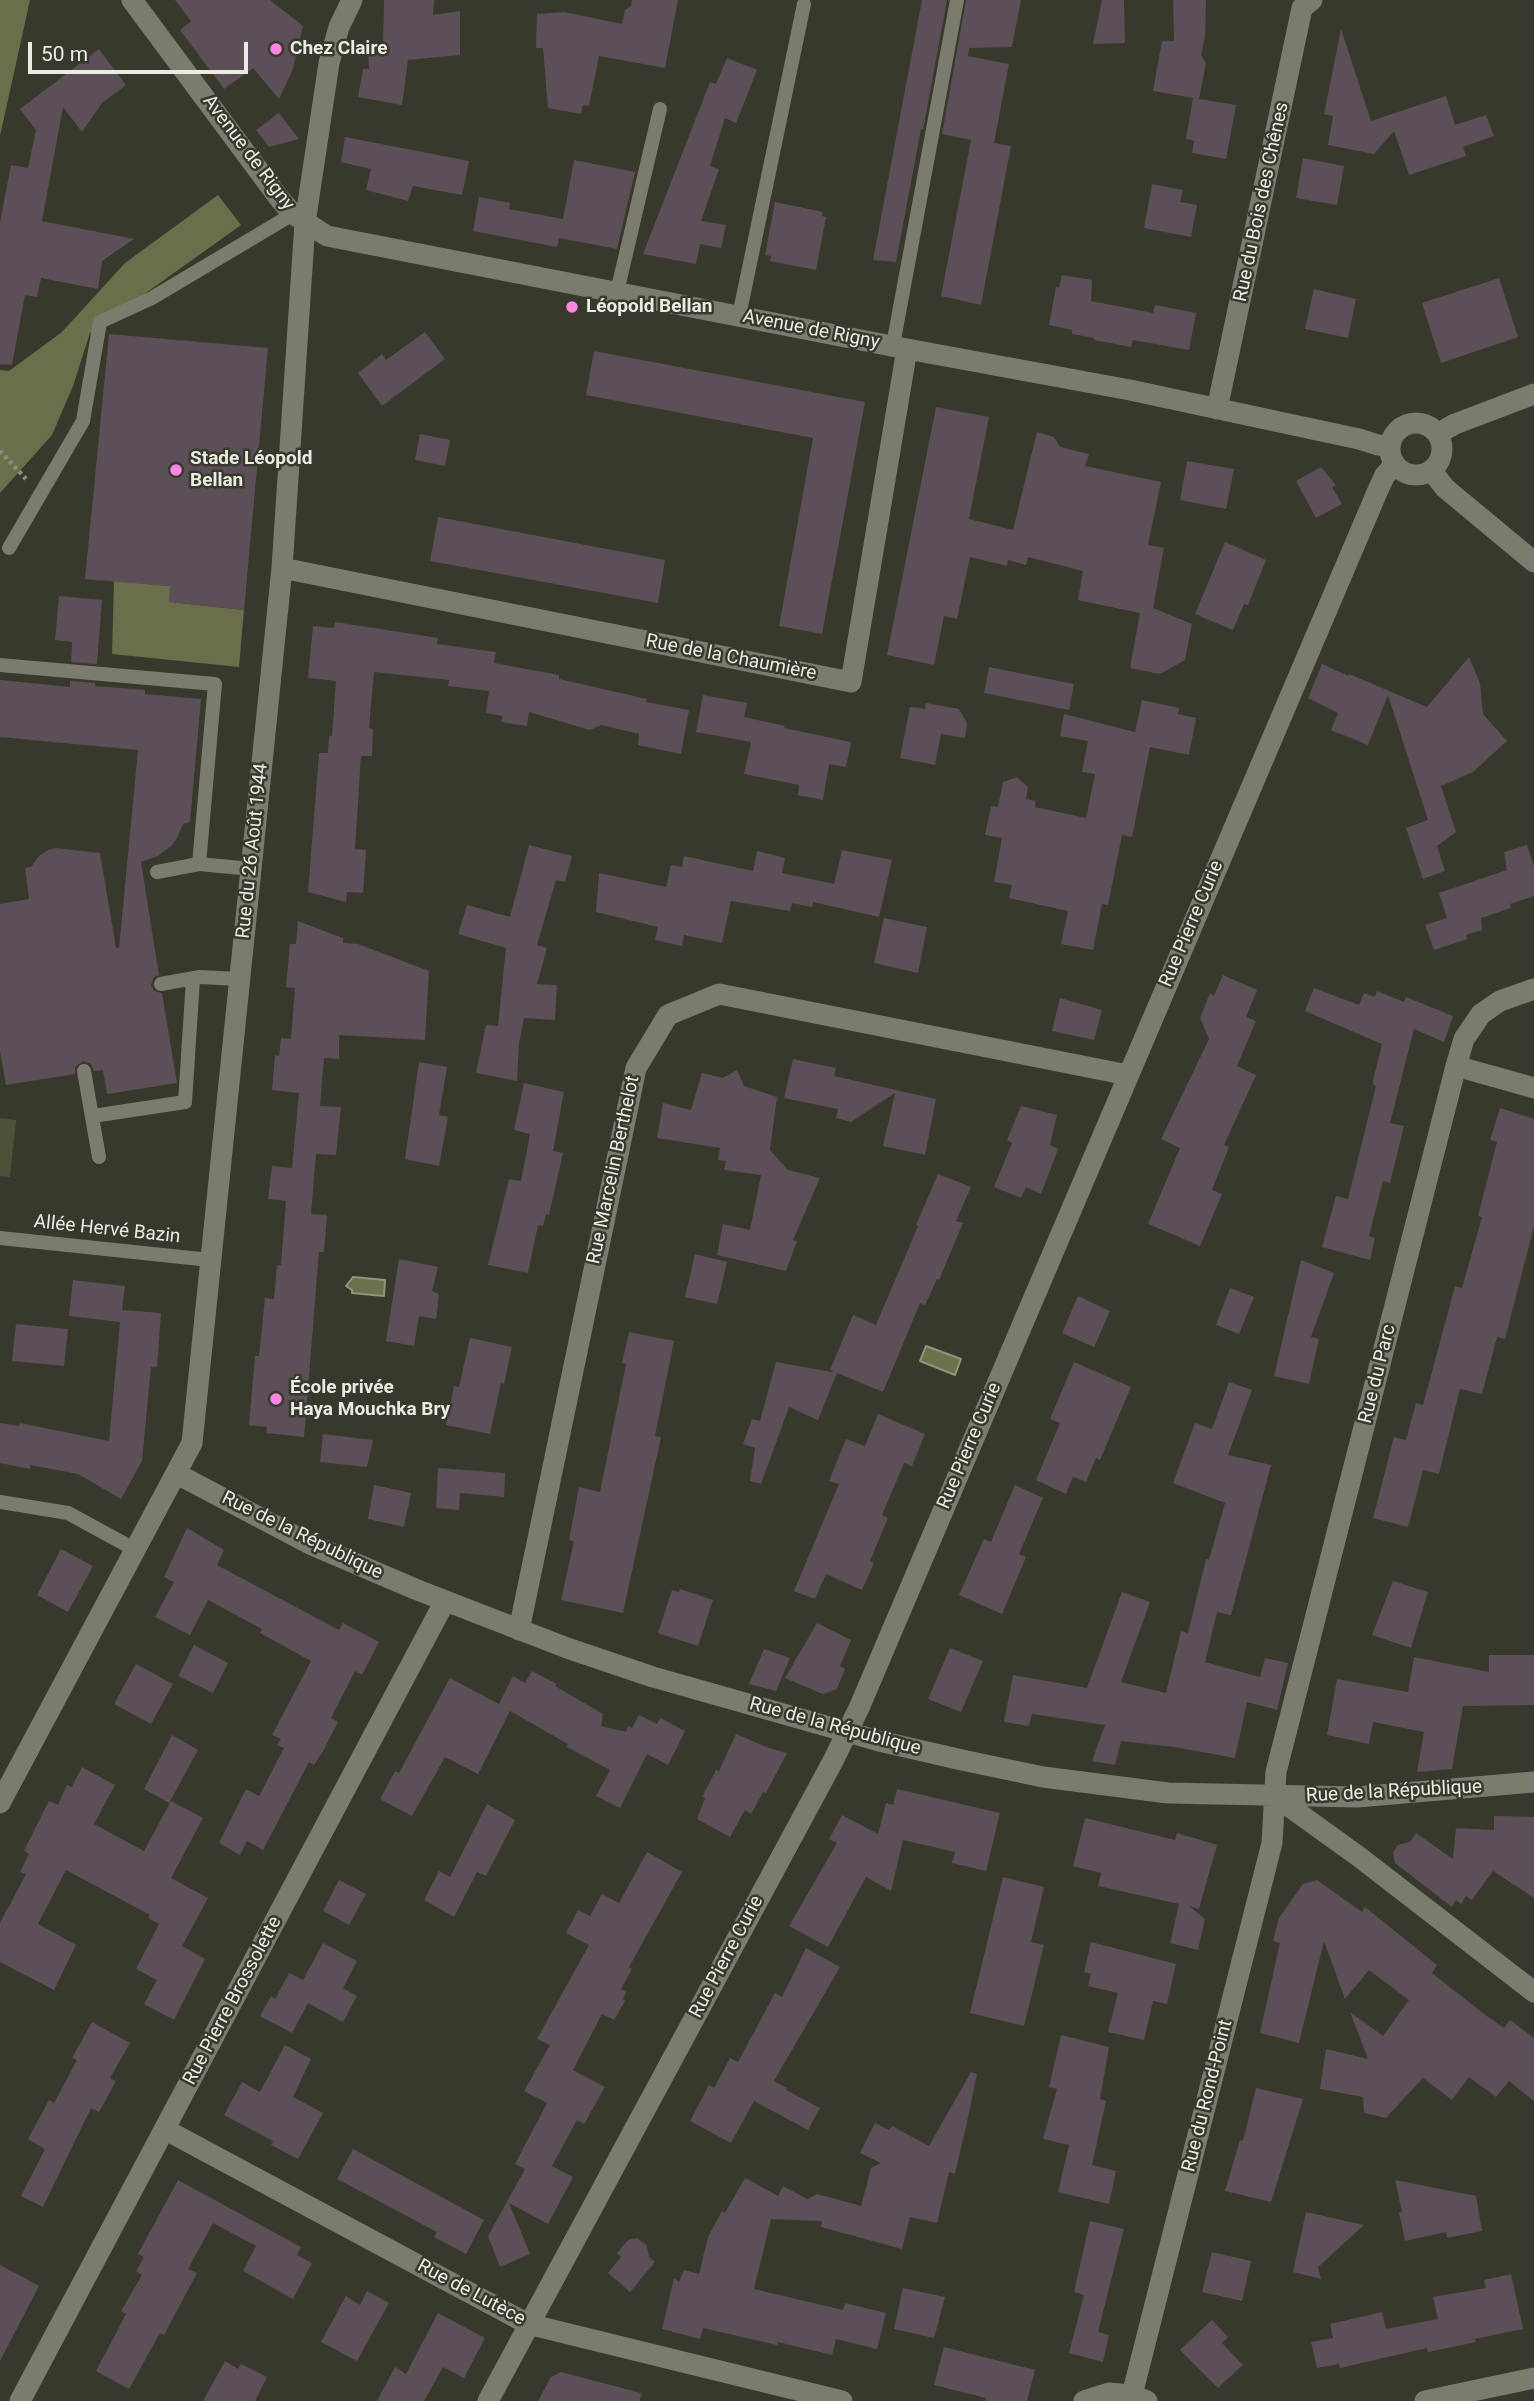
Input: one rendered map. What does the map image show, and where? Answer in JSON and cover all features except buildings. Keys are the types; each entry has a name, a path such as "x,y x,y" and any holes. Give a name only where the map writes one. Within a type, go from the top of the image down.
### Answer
{"street":[{"name":"Avenue de Rigny","path":"132,0 279,198 299,218 327,236 1130,390 1359,439 1378,445 1393,455"},
{"name":"Rue du 26 Août 1944","path":"0,1803 192,1443 282,568 299,218 329,63 339,27 352,0"},
{"name":"Rue du Bois des Chênes","path":"1217,409 1302,8 1312,0"},
{"name":"Rue de la Chaumière","path":"282,568 851,681 900,347"},
{"path":"1437,434 1455,424 1534,394"},
{"path":"1410,423 1430,427 1437,434 1442,453 1431,470 1412,474 1393,455 1394,436 1400,428 1410,423"},
{"name":"Rue Pierre Curie","path":"488,2401 847,1732 1393,455"},
{"path":"1431,470 1445,488 1534,562"},
{"name":"Rue du Parc","path":"1276,1797 1276,1772 1464,1039 1481,1014 1500,1001 1534,989"},
{"name":"Rue Marcelin Berthelot","path":"519,1630 636,1068 668,1016 719,994 1128,1075"},
{"path":"1456,1066 1534,1088"},
{"name":"Rue de la République","path":"177,1474 310,1544 519,1630 653,1677 847,1732 1044,1777 1168,1793 1276,1797 1357,1797 1534,1782"},
{"name":"Rue Pierre Brossolette","path":"20,2401 445,1601"},
{"path":"1276,1797 1358,1856 1534,1992"},
{"name":"Rue du Rond-Point","path":"1140,2398 1272,1843 1276,1797"},
{"name":"Rue de Lutèce","path":"166,2130 528,2324 842,2401"},
{"path":"1424,2401 1460,2397 1534,2378"},
{"path":"1084,2401 1109,2393 1140,2398"}],"lane":[{"path":"900,347 957,0"},
{"path":"739,316 804,4"},
{"path":"617,292 660,109"},
{"path":"9,548 83,421 100,321 152,298 299,218"},
{"path":"0,665 215,684 199,864"},
{"path":"157,872 199,864 252,869"},
{"path":"162,984 193,979 239,979"},
{"path":"93,1116 185,1102 193,979"},
{"path":"84,1072 99,1157"},
{"name":"Allée Hervé Bazin","path":"0,1238 210,1260"},
{"path":"0,1502 68,1513 134,1549"}],"path":[{"path":"0,451 40,494"}],"shaded area":[{"path":"0,0 30,0 0,136"},
{"path":"218,195 241,225 90,333 73,386 52,435 0,493 0,370 9,371 62,332 125,263"},
{"path":"114,581 170,586 170,602 244,610 239,667 112,654"},
{"path":"0,1118 16,1120 10,1177 0,1176"},
{"path":"353,1277 385,1280 384,1296 352,1293 346,1286"},
{"path":"926,1346 961,1359 955,1375 920,1361"}],"place":[{"name":"Chez Claire","path":"276,49"},
{"name":"Léopold Bellan","path":"572,307"},
{"name":"Stade Léopold Bellan","path":"176,470"},
{"name":"École privée Haya Mouchka Bry","path":"276,1399"}]}
